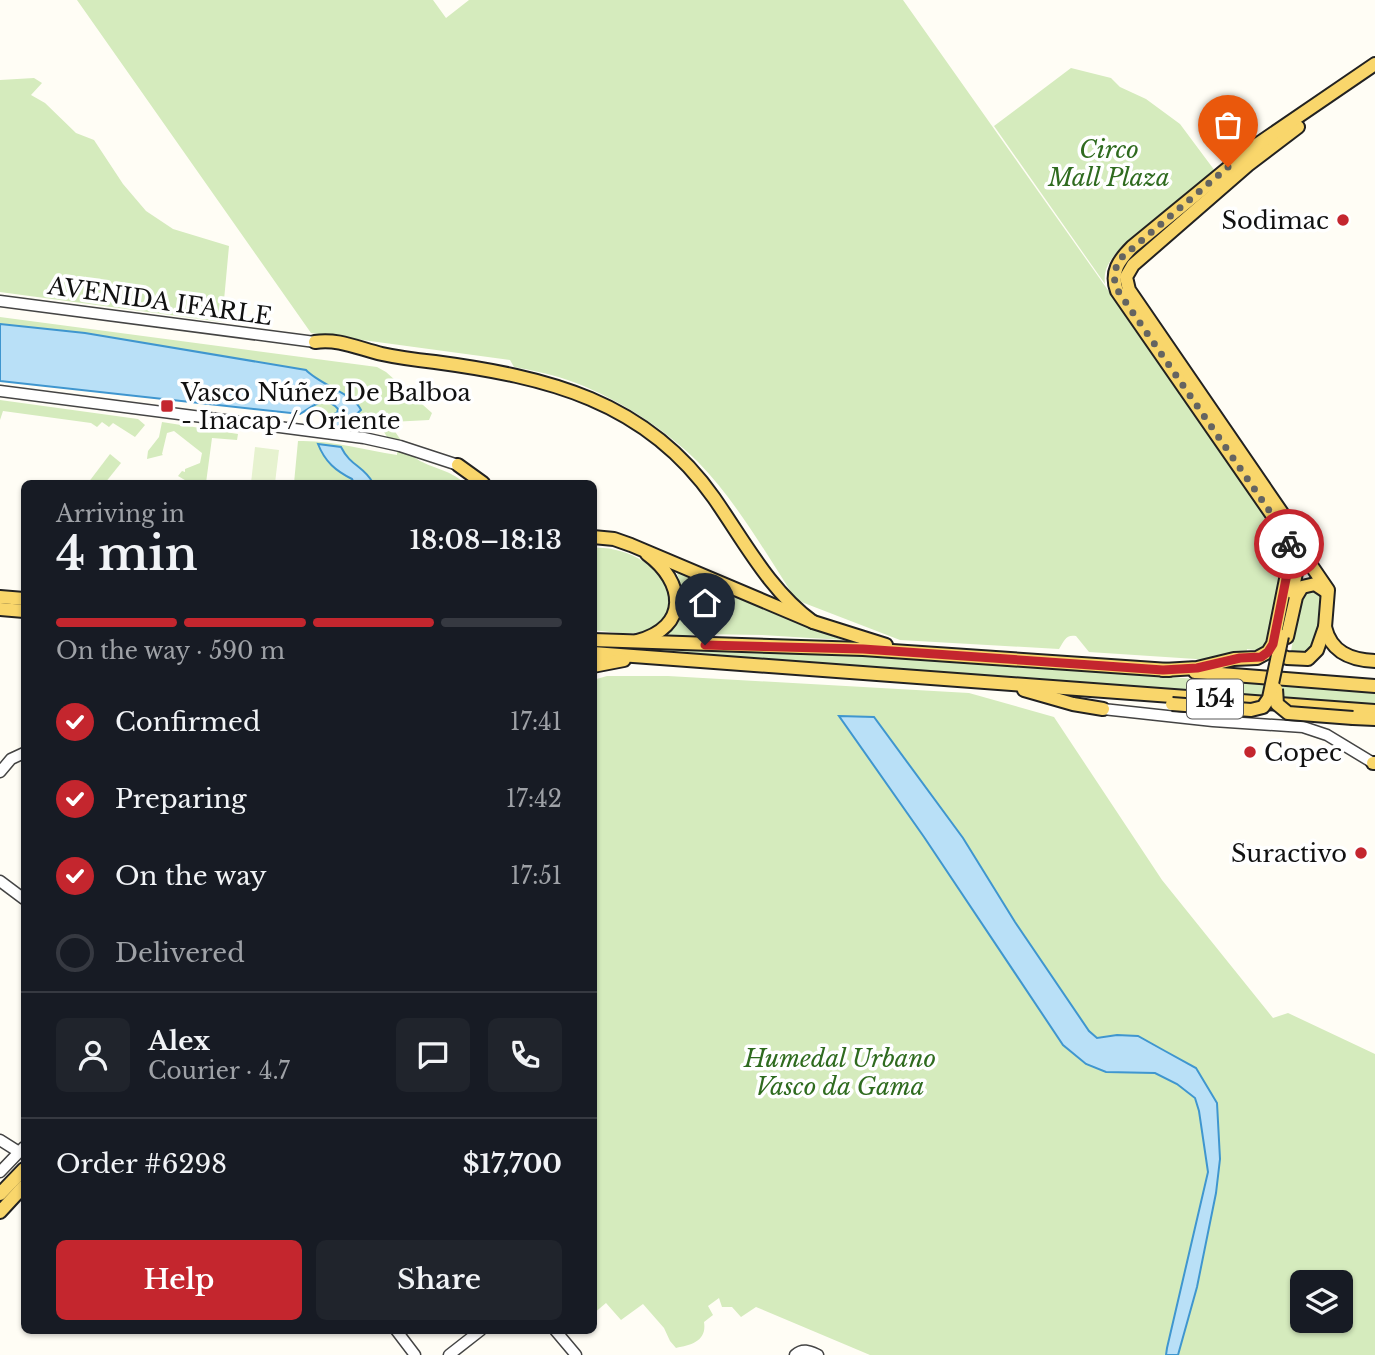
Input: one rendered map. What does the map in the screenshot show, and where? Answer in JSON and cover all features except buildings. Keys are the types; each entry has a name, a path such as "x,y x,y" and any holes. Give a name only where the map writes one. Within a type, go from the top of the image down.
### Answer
{"main road":[{"path":"1375,64 1233,163 1132,247 1121,258 1114,272 1117,291 1287,538 1290,559 1275,694 1279,707 1287,713 1375,719"},
{"path":"1328,596 1319,585 1302,587 1294,601 1277,652 1283,657 1305,660 1317,650 1325,627 1328,596 1326,586 1301,548 1295,531 1129,290 1126,277 1130,267 1258,158 1304,122 1375,74"},
{"path":"314,342 340,343 391,356 534,379 563,387 612,409 652,434 688,467 712,495 783,597 813,622"},
{"path":"458,466 479,480"},
{"path":"597,537 614,539 631,545 813,622 913,652"},
{"path":"627,643 648,638 663,628 673,614 677,597 674,584 664,569 631,545"},
{"path":"1055,687 1121,699 1172,704 1251,710 1263,707 1269,698 1301,548"},
{"path":"0,597 21,599"},
{"path":"0,609 21,611"},
{"path":"1325,627 1329,642 1334,648 1363,660 1375,661"},
{"path":"1163,670 1197,668 1240,658 1261,657 1281,639"},
{"name":"154","path":"597,640 913,652 1375,686"},
{"name":"154","path":"597,653 1375,711"},
{"path":"597,665 653,657"},
{"path":"1000,684 1061,701 1103,709"},
{"path":"0,1194 21,1172"},
{"path":"0,1212 21,1189"}],"street":[{"name":"AVENIDA IFARLE","path":"0,301 314,342"},
{"path":"0,391 365,438 400,446 458,466"},
{"path":"1103,709 1303,727 1327,736 1374,764"},
{"path":"0,772 21,754"},
{"path":"0,881 21,897"},
{"path":"0,1140 21,1149"},
{"path":"0,1172 21,1150"},
{"path":"401,1334 415,1355"},
{"path":"449,1355 476,1334"},
{"path":"558,1334 576,1355"},
{"path":"795,1355 800,1351 808,1351 818,1355"}],"green space":[{"path":"77,0 433,0 446,18 469,0 903,0 1211,436 1286,549 1268,652 1247,649 1246,655 1211,660 1089,652 1076,636 1066,639 1059,649 900,640 804,603 795,598 750,527 712,477 671,438 625,407 568,380 514,367 510,360 311,333"},
{"name":"Circo Mall Plaza","path":"1071,68 1111,78 1120,87 1146,99 1180,124 1215,171 1121,247 1107,268 1105,284 994,126"},
{"path":"34,78 42,83 31,95 45,103 76,133 94,140 123,184 146,211 173,229 229,246 222,322 0,292 0,80"},
{"path":"0,317 377,367 432,413 429,420 391,422 407,450 420,461 461,480 294,480 298,441 336,444 397,455 380,426 370,420 0,376"},
{"path":"0,400 138,419 145,425 135,437 113,423 109,427 102,422 97,427 91,423 3,411 0,420"},
{"path":"162,422 238,434 237,440 212,438 206,480 185,480 178,476 182,471 185,472 185,469 200,463 202,453 174,431 167,433 163,455 147,459 148,451 159,437"},
{"path":"255,447 279,450 275,480 251,480"},
{"path":"110,454 121,463 107,480 90,480"},
{"path":"597,548 617,550 641,560 660,576 670,597 670,609 660,624 646,631 624,633 597,630"},
{"path":"675,567 843,640 762,635 696,634 665,637 682,607 682,589"},
{"path":"1313,588 1323,600 1314,648 1312,652 1290,657 1301,593"},
{"path":"597,645 815,651 1375,692 1375,707 597,649"},
{"name":"Humedal Urbano Vasco da Gama","path":"607,676 668,676 969,693 1054,717 1162,880 1273,1018 1288,1013 1375,1054 1375,1355 870,1355 756,1307 741,1317 732,1307 722,1307 719,1298 708,1306 713,1315 704,1322 701,1338 676,1348 664,1328 643,1304 621,1320 606,1303 597,1311 597,679"}],"water":[{"path":"0,324 85,333 306,370 351,399 361,410 349,421 350,428 328,426 326,421 337,413 338,409 328,402 319,403 300,414 0,381"},
{"path":"318,444 341,447 371,480 352,480 324,456"},
{"path":"839,716 874,717 963,838 1015,922 1089,1031 1097,1038 1138,1036 1196,1068 1217,1103 1220,1159 1216,1193 1197,1287 1178,1355 1166,1355 1208,1172 1195,1098 1177,1084 1155,1073 1106,1072 1086,1064 1063,1045 924,837"}],"way so far":[{"path":"1228,167 1121,258 1114,272 1114,282 1284,532 1289,544"}],"place":[{"name":"Sodimac","path":"1343,220"},
{"name":"Vasco Núñez De Balboa - Inacap / Oriente","path":"167,406"},
{"name":"Copec","path":"1250,752"},
{"name":"Suractivo","path":"1361,853"}],"route":[{"path":"705,645 863,649 1163,670 1197,668 1265,655 1271,648 1290,559 1289,544"}]}
